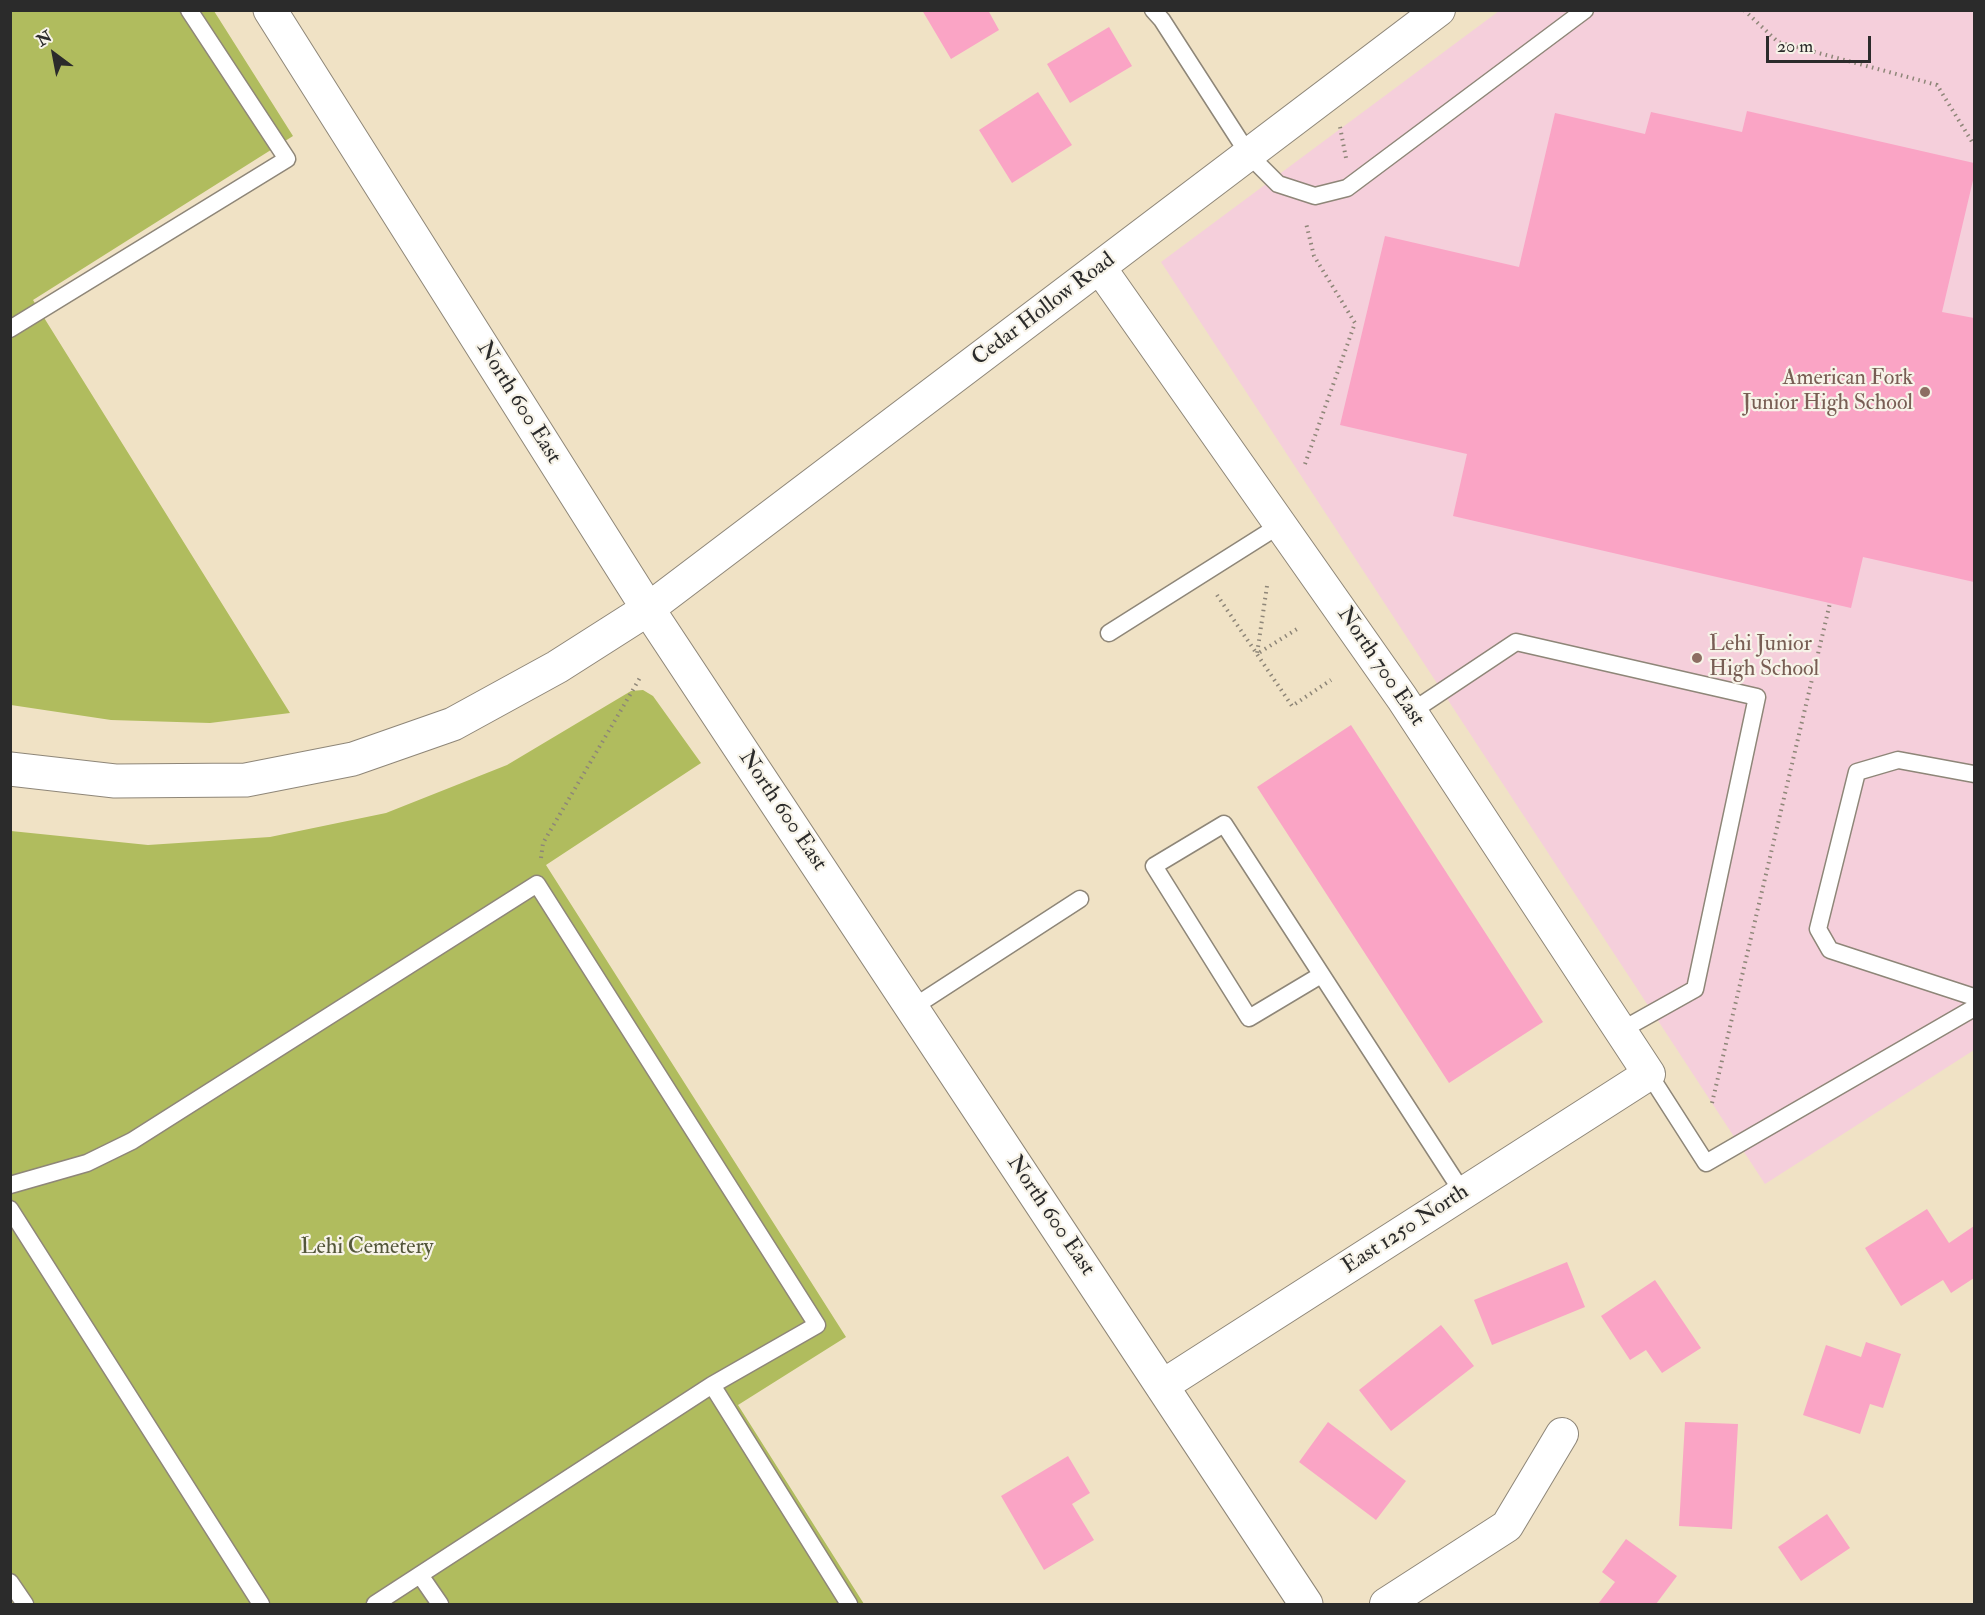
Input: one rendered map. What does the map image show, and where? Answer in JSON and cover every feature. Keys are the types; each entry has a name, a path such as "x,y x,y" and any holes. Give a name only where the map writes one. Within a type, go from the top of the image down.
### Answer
{"street":[{"name":"North 600 East","path":"270,10 648,609 1306,1605"},
{"name":"Cedar Hollow Road","path":"648,609 1439,10"},
{"name":"North 700 East","path":"1100,268 1411,712 1649,1074"},
{"path":"10,769 115,781 246,780 353,759 453,724 557,667 648,609"},
{"name":"East 1250 North","path":"1162,1386 1649,1074"},
{"path":"1386,1605 1507,1526 1562,1434"}],"lane":[{"path":"10,329 287,159 189,10"},
{"path":"1153,10 1162,20 1249,155 1278,184 1315,196 1347,188 1585,10"},
{"path":"1109,633 1280,525"},
{"path":"1411,712 1516,642 1757,697 1695,989 1620,1031"},
{"path":"1974,774 1898,760 1857,772 1818,929 1830,950 1974,997"},
{"path":"1321,975 1249,1018 1154,866 1224,824 1462,1193"},
{"path":"10,1185 87,1164 132,1141 537,884 817,1325 712,1385 375,1605"},
{"path":"912,1008 1080,899"},
{"path":"1649,1074 1706,1163 1974,1008"},
{"path":"10,1209 261,1605"},
{"path":"712,1385 849,1605"},
{"path":"420,1575 440,1605"},
{"path":"10,1582 25,1605"}],"path":[{"path":"1744,10 1778,42 1937,85 1974,145"},
{"path":"1305,464 1355,323 1314,256 1306,223"},
{"path":"1257,654 1267,586"},
{"path":"1215,592 1292,706 1331,680"},
{"path":"1712,1103 1830,603"},
{"path":"1257,654 1296,629"},
{"path":"537,884 543,843 641,676"}],"shaded area":[{"name":"Lehi Junior High School","path":"1499,11 1974,11 1974,1050 1765,1184 1161,262"}],"green space":[{"path":"10,11 214,11 293,136 33,300 290,713 210,723 111,720 11,705"},
{"name":"Lehi Cemetery","path":"643,690 653,696 701,763 546,865 846,1337 738,1405 864,1604 11,1604 11,831 148,845 270,837 386,813 507,765 631,691"}],"building":[{"path":"922,10 988,10 999,30 951,59"},
{"path":"1109,27 1132,66 1070,103 1047,64"},
{"path":"1038,92 1072,145 1012,183 979,130"},
{"path":"1747,111 1974,163 1974,176 1942,312 1974,318 1974,582 1863,557 1851,608 1453,516 1467,454 1340,425 1385,236 1519,267 1555,113 1645,134 1651,112 1742,132"},
{"path":"1351,725 1543,1022 1449,1083 1257,787"},
{"path":"1927,1209 1949,1243 1974,1226 1974,1278 1951,1293 1943,1280 1901,1306 1865,1248"},
{"path":"1567,1262 1585,1307 1492,1345 1474,1300"},
{"path":"1655,1280 1701,1348 1662,1373 1646,1350 1630,1360 1601,1316"},
{"path":"1441,1325 1474,1366 1391,1431 1359,1390"},
{"path":"1866,1342 1901,1354 1883,1408 1870,1404 1860,1434 1803,1415 1826,1345 1861,1357"},
{"path":"1328,1422 1406,1481 1376,1520 1299,1462"},
{"path":"1685,1422 1738,1424 1732,1529 1679,1526"},
{"path":"1068,1456 1090,1493 1072,1504 1094,1540 1044,1570 1001,1496"},
{"path":"1827,1514 1850,1548 1801,1581 1778,1547"},
{"path":"1626,1539 1677,1576 1656,1604 1598,1604 1615,1582 1602,1572"}],"place":[{"name":"American Fork Junior High School","path":"1925,392"},
{"name":"Lehi Junior High School","path":"1697,658"}]}
